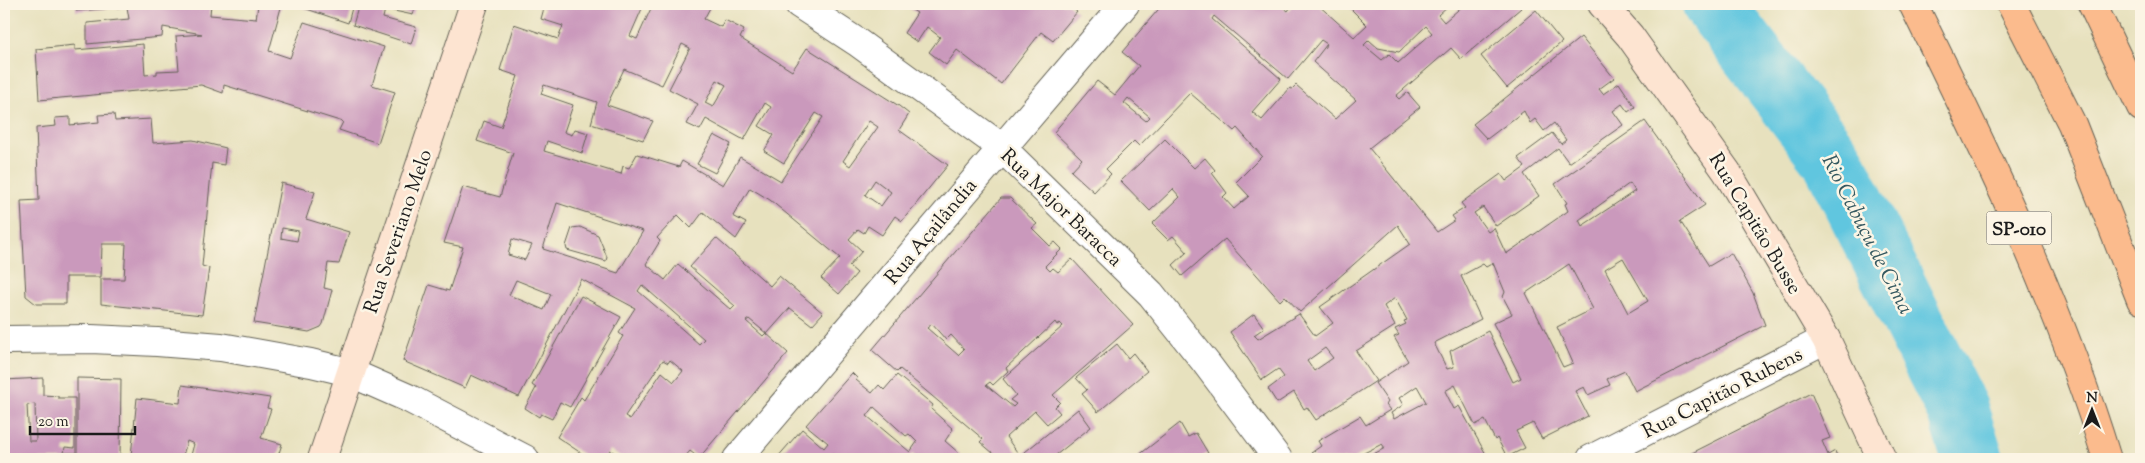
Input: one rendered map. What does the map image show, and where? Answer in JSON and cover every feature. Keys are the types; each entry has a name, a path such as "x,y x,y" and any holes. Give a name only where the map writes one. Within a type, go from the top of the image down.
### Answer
{"highway":[{"name":"SP-010","path":"1913,4 1992,165 2072,354 2107,459"},
{"path":"2011,4 2072,124 2141,300"},
{"path":"2092,4 2141,107"}],"street":[{"name":"Rua Severiano Melo","path":"322,459 349,372 474,4"},
{"name":"Rua Major Baracca","path":"799,4 857,42 1001,147 1151,294 1219,378 1278,459"},
{"name":"Rua Açailândia","path":"737,459 1001,147 1125,4"},
{"name":"Rua Capitão Busse","path":"1602,4 1630,36 1728,172 1826,339 1882,459"},
{"path":"4,340 91,339 221,348 311,362 349,372 408,398 525,459"},
{"name":"Rua Capitão Rubens","path":"1591,459 1826,339"}],"building":[{"path":"76,4 211,4 210,15 256,19 258,5 254,4 282,4 269,51 290,58 304,22 384,47 372,85 395,92 378,143 339,130 343,122 224,85 223,93 201,85 39,100 36,49 75,45 75,50 143,44 145,75 157,74 157,71 179,70 176,36 202,34 163,27 162,37 87,44 87,23 129,19 127,7 76,11"},
{"path":"292,4 353,4 348,23"},
{"path":"359,4 416,4 413,15 385,9 383,18 416,27 411,44 353,25"},
{"path":"533,4 644,4 630,36 637,39 653,4 712,4 704,19 721,27 725,20 744,30 740,38 792,71 807,48 899,106 909,114 899,130 948,165 902,221 895,216 882,235 868,226 864,233 858,229 849,239 862,251 849,266 857,273 839,294 821,278 840,258 770,200 750,188 733,216 746,223 736,239 703,212 691,228 678,215 657,238 660,241 646,264 665,280 678,264 731,310 735,306 690,267 716,238 770,286 779,276 823,313 812,325 790,308 767,334 788,353 699,458 690,451 683,459 625,459 610,450 604,459 590,459 557,437 581,397 584,400 623,336 619,333 635,308 581,279 519,397 471,375 465,388 403,361 429,285 449,291 463,247 444,243 463,187 500,197 513,153 477,141 484,121 501,127 518,76 500,70 514,24 558,39 563,26 541,19 544,8","holes":["682,44 690,48 669,89 698,104 687,124 700,130 706,119 744,140 765,103 771,107 759,126 774,135 764,151 784,163 816,113 823,117 781,181 740,157 723,185 682,161 679,167 637,154 629,168 623,166 621,174 544,151 547,141 582,153 588,133 575,129 572,135 564,132 573,105 541,94 544,85 597,102 591,124 643,140 653,121 607,105 624,69 662,85","717,80 726,85 713,107 705,103","869,121 878,127 850,166 843,161","875,180 891,192 881,206 865,195","557,203 643,231 618,273 543,249","512,239 532,245 525,260 508,255","516,280 551,294 544,310 509,295","642,285 704,339 699,344 638,291","749,319 766,333 763,336 746,321","663,360 668,363 670,360 683,371 674,382 662,372 630,419 625,416"]},
{"path":"903,4 1068,4 1077,12 1053,41 1041,32 1001,84 957,50 946,65 929,52 940,37 927,27 917,42 904,33 917,13"},
{"path":"1163,4 1279,4 1288,11 1293,4 1317,4 1354,37 1367,25 1346,4 1450,4 1438,15 1444,22 1465,4 1517,4 1521,8 1461,59 1451,48 1396,96 1399,99 1407,92 1420,107 1369,148 1437,232 1455,220 1452,216 1465,208 1461,203 1501,174 1506,181 1525,167 1518,158 1552,133 1561,144 1566,140 1554,123 1544,131 1535,119 1530,123 1524,111 1487,139 1473,124 1581,37 1614,78 1599,89 1603,94 1619,83 1635,107 1628,112 1622,104 1613,111 1623,125 1569,163 1558,148 1524,174 1539,196 1496,226 1483,207 1474,213 1488,232 1494,228 1506,254 1568,211 1565,204 1567,203 1555,184 1645,121 1705,205 1680,221 1709,266 1731,253 1753,293 1765,325 1635,391 1625,371 1607,379 1610,385 1588,395 1584,387 1575,391 1588,416 1542,439 1533,423 1516,431 1525,448 1507,457 1497,438 1495,440 1485,420 1475,425 1455,385 1445,391 1454,409 1459,406 1487,456 1481,459 1364,459 1385,448 1382,444 1352,459 1315,459 1311,453 1321,446 1318,441 1360,416 1366,425 1390,410 1386,405 1388,402 1375,383 1408,361 1394,337 1399,335 1395,329 1406,324 1404,321 1407,320 1395,298 1384,306 1395,326 1356,351 1376,381 1316,420 1307,407 1304,409 1294,392 1277,403 1268,389 1284,377 1278,369 1262,380 1230,332 1254,314 1264,328 1254,335 1258,339 1299,314 1315,336 1333,323 1320,307 1410,244 1398,225 1300,312 1285,296 1280,301 1225,239 1182,276 1173,265 1187,252 1173,236 1168,240 1152,224 1180,197 1173,189 1150,211 1121,181 1165,139 1194,168 1205,158 1215,170 1212,173 1227,193 1223,197 1234,209 1249,196 1236,182 1262,156 1237,128 1234,131 1190,93 1139,146 1134,141 1106,169 1111,174 1094,192 1071,171 1082,159 1054,132 1097,81 1115,95 1139,66 1122,52","holes":["1214,16 1288,79 1321,40 1327,44 1313,62 1356,100 1335,119 1296,85 1292,89 1290,88 1262,120 1252,112 1281,79 1212,19","1426,26 1432,33 1398,63 1389,54 1382,60 1364,45 1369,40 1378,48 1399,52","1128,98 1150,117 1146,121 1124,103","1630,183 1635,191 1582,226 1579,220","1623,258 1648,301 1628,313 1605,269","1493,263 1505,292 1503,297 1512,314 1493,323 1521,378 1513,382 1488,331 1450,351 1454,367 1447,369 1434,343 1481,319 1461,276 1483,264 1486,267","1569,264 1593,309 1557,327 1573,363 1563,367 1526,293","1325,348 1333,358 1314,371 1307,361","1417,386 1426,402 1394,419 1391,413 1403,405 1399,398"]},
{"path":"1536,10 1562,42 1507,88 1481,56"},
{"path":"114,114 115,121 151,119 153,143 193,140 226,148 224,165 212,163 202,266 209,268 202,315 101,304 101,279 124,279 126,244 102,244 101,277 66,277 66,304 36,304 26,296 21,201 39,200 36,128 56,126 55,118 70,117 70,125 99,122 98,115"},
{"path":"714,135 731,144 715,173 697,164"},
{"path":"281,183 315,192 306,219 349,232 339,264 328,263 324,288 332,290 323,324 321,327 309,332 254,323","holes":["282,228 299,231 297,241 281,238"]},
{"path":"1001,198 1010,198 1037,224 1032,228 1050,246 1055,242 1062,249 1045,266 1050,271 1053,268 1058,272 1072,259 1133,325 1053,395 1060,402 1055,407 1060,413 1047,424 1035,411 1006,437 1020,456 1078,409 1091,427 1056,455 1060,459 1000,459 980,442 983,439 900,369 897,372 872,350","holes":["1055,322 1057,325 1060,323 1063,326 1003,379 1016,395 1010,400 1016,404 1013,407 986,385 990,382 993,385 1008,371 1006,368","932,324 946,340 951,335 964,349 958,355 927,328"]},
{"path":"580,227 598,235 607,257 606,261 567,250 566,246 572,228"},
{"path":"581,296 621,317 570,407 560,402 552,419 541,414 539,417 525,408 536,388 532,385"},
{"path":"1117,344 1128,358 1133,353 1147,371 1098,412 1082,394 1087,390 1076,378"},
{"path":"852,373 857,378 856,380 872,393 879,385 884,390 897,375 933,405 931,409 953,429 945,441 960,454 956,459 918,459 912,454 908,459 838,459 831,453 827,457 830,459 776,459 802,429 824,448 828,443 806,425","holes":["874,407 906,436 909,434 917,442 910,452 867,416"]},
{"path":"43,378 43,395 58,396 58,398 75,398 75,448 65,447 64,453 77,453 77,378 121,379 120,459 4,459 4,380","holes":["35,404 36,441 29,441 27,405"]},
{"path":"182,385 270,398 267,408 271,409 261,438 282,444 277,459 190,459 194,444 187,441 182,459 145,459 131,456 137,398 180,403"},
{"path":"1811,393 1830,438 1822,441 1828,455 1835,451 1838,459 1680,459"},
{"path":"1180,423 1188,437 1196,433 1208,453 1199,459 1142,459 1139,455"}],"waterway":[{"name":"Rio Cabuçu de Cima","path":"1713,4 1833,160 1957,409 1973,459"}]}
